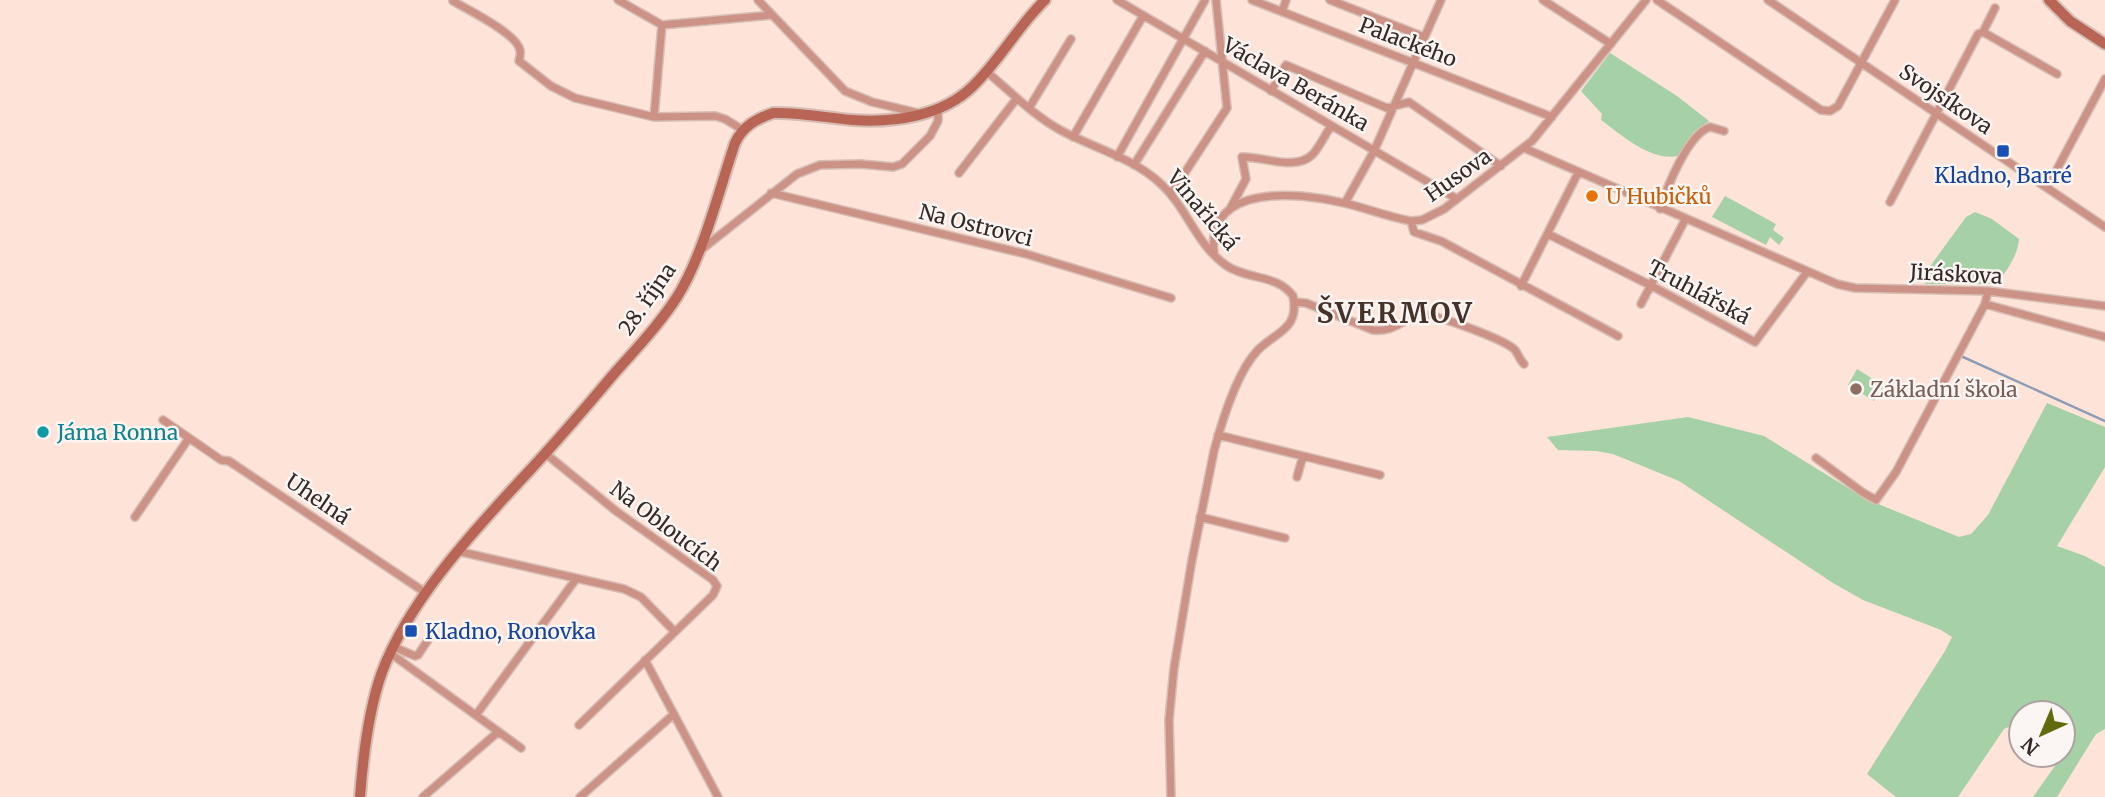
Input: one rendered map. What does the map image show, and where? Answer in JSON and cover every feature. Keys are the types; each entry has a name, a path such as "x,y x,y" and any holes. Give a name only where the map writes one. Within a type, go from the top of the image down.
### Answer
{"main road":[{"path":"743,130 760,118 774,113 870,120 922,114 938,109 957,100 987,72 1029,16 1045,0"},
{"path":"2049,0 2070,20 2105,44"},
{"name":"28. října","path":"360,797 362,764 376,695 392,650 426,593 457,551 546,454 659,323 678,296 698,253 735,143 743,130"}],"street":[{"path":"618,0 662,25 772,15"},
{"name":"Václava Beránka","path":"1117,0 1457,199"},
{"path":"1118,157 1205,0"},
{"path":"1171,194 1227,108 1216,0"},
{"name":"Palackého","path":"1252,0 1552,117"},
{"path":"1282,12 1286,0"},
{"path":"1330,0 1424,37"},
{"path":"1345,203 1374,151 1441,0"},
{"name":"Husova","path":"1231,208 1249,200 1289,195 1345,203 1411,221 1434,215 1524,148 1646,0"},
{"path":"1657,0 1821,110 1830,111 1835,109 1895,0"},
{"name":"Svojsíkova","path":"1768,0 2105,227"},
{"path":"453,1 513,39 520,49 519,61 551,86 575,98 654,117 715,116 743,130"},
{"path":"763,1 772,15 845,90 872,102 922,114"},
{"path":"1545,1 1611,44"},
{"path":"1890,202 1978,34 1983,32 1995,8"},
{"path":"1073,137 1143,16"},
{"path":"654,117 662,25"},
{"path":"1983,32 2057,74"},
{"path":"1029,108 1072,39"},
{"path":"1134,165 1205,51"},
{"path":"1271,90 1286,65 1387,108 1409,102 1501,166"},
{"name":"Vinařická","path":"987,72 1029,108 1073,137 1134,165 1159,182 1171,194 1197,235 1226,265 1280,284 1288,289 1295,302"},
{"path":"2047,188 2105,79"},
{"path":"958,173 1017,98"},
{"path":"698,253 797,174 820,166 898,166 930,136 938,121 938,109"},
{"path":"1214,254 1214,229 1221,217 1231,208 1245,179 1242,157 1289,162 1305,160 1314,152 1331,126"},
{"path":"1660,209 1673,172 1700,132 1710,127 1724,131"},
{"name":"Jiráskova","path":"1524,148 1837,284 1855,288 1988,291 2105,306"},
{"path":"1521,286 1578,173"},
{"name":"Na Ostrovci","path":"771,193 1027,254 1171,298"},
{"path":"1642,304 1685,220"},
{"path":"1411,221 1414,232 1441,241 1618,336"},
{"name":"Truhlářská","path":"1548,234 1755,342 1807,272"},
{"path":"1816,458 1876,500 1896,472 1985,304 1988,291"},
{"path":"1171,797 1168,720 1174,668 1199,517 1218,435 1244,370 1263,345 1286,329 1294,313 1295,302 1306,303 1383,332 1422,315 1442,319 1488,335 1514,349 1524,364"},
{"path":"1985,304 2105,337"},
{"name":"Uhelná","path":"163,420 426,593"},
{"path":"1218,435 1380,475"},
{"path":"135,517 189,438"},
{"name":"Na Obloucích","path":"546,454 616,512 713,580 717,586 713,595 674,631"},
{"path":"1297,477 1303,456"},
{"path":"1199,517 1285,538"},
{"path":"457,551 624,589 641,597 674,631 579,725"},
{"path":"476,715 576,579"},
{"path":"392,650 415,656 428,640"},
{"path":"392,650 521,748"},
{"path":"645,660 718,797"},
{"path":"580,797 674,714"},
{"path":"423,797 498,732"}],"green space":[{"path":"1610,53 1677,96 1709,121 1694,132 1678,156 1657,155 1628,140 1601,120 1602,114 1581,91"},
{"path":"1725,196 1776,224 1773,230 1784,238 1779,245 1770,237 1766,245 1712,217"},
{"path":"1975,212 1992,219 2019,239 2014,257 2004,274 1997,284 1926,284 1921,279 1923,276 1966,217"},
{"path":"1857,369 1884,386 1874,401 1848,385"},
{"path":"2047,403 2105,427 2105,467 2057,546 2105,567 2105,729 2096,734 2077,765 2077,699 2007,699 2007,728 1958,797 1896,797 1867,774 1952,637 1941,630 1863,600 1833,583 1679,481 1613,454 1558,450 1547,437 1688,417 1764,436 1866,499 1959,537 1971,534 1988,515"},
{"path":"2053,769 2074,769 2057,797 2033,797"}],"waterway":[{"path":"1963,357 2105,421"}],"place":[{"name":"Kladno, Barré","path":"2003,151"},
{"name":"U Hubičků","path":"1592,196"},
{"name":"Základní škola","path":"1856,389"},
{"name":"Jáma Ronna","path":"43,432"},
{"name":"Kladno, Ronovka","path":"411,631"}],"district":[{"name":"ŠVERMOV","path":"1395,313"}]}
